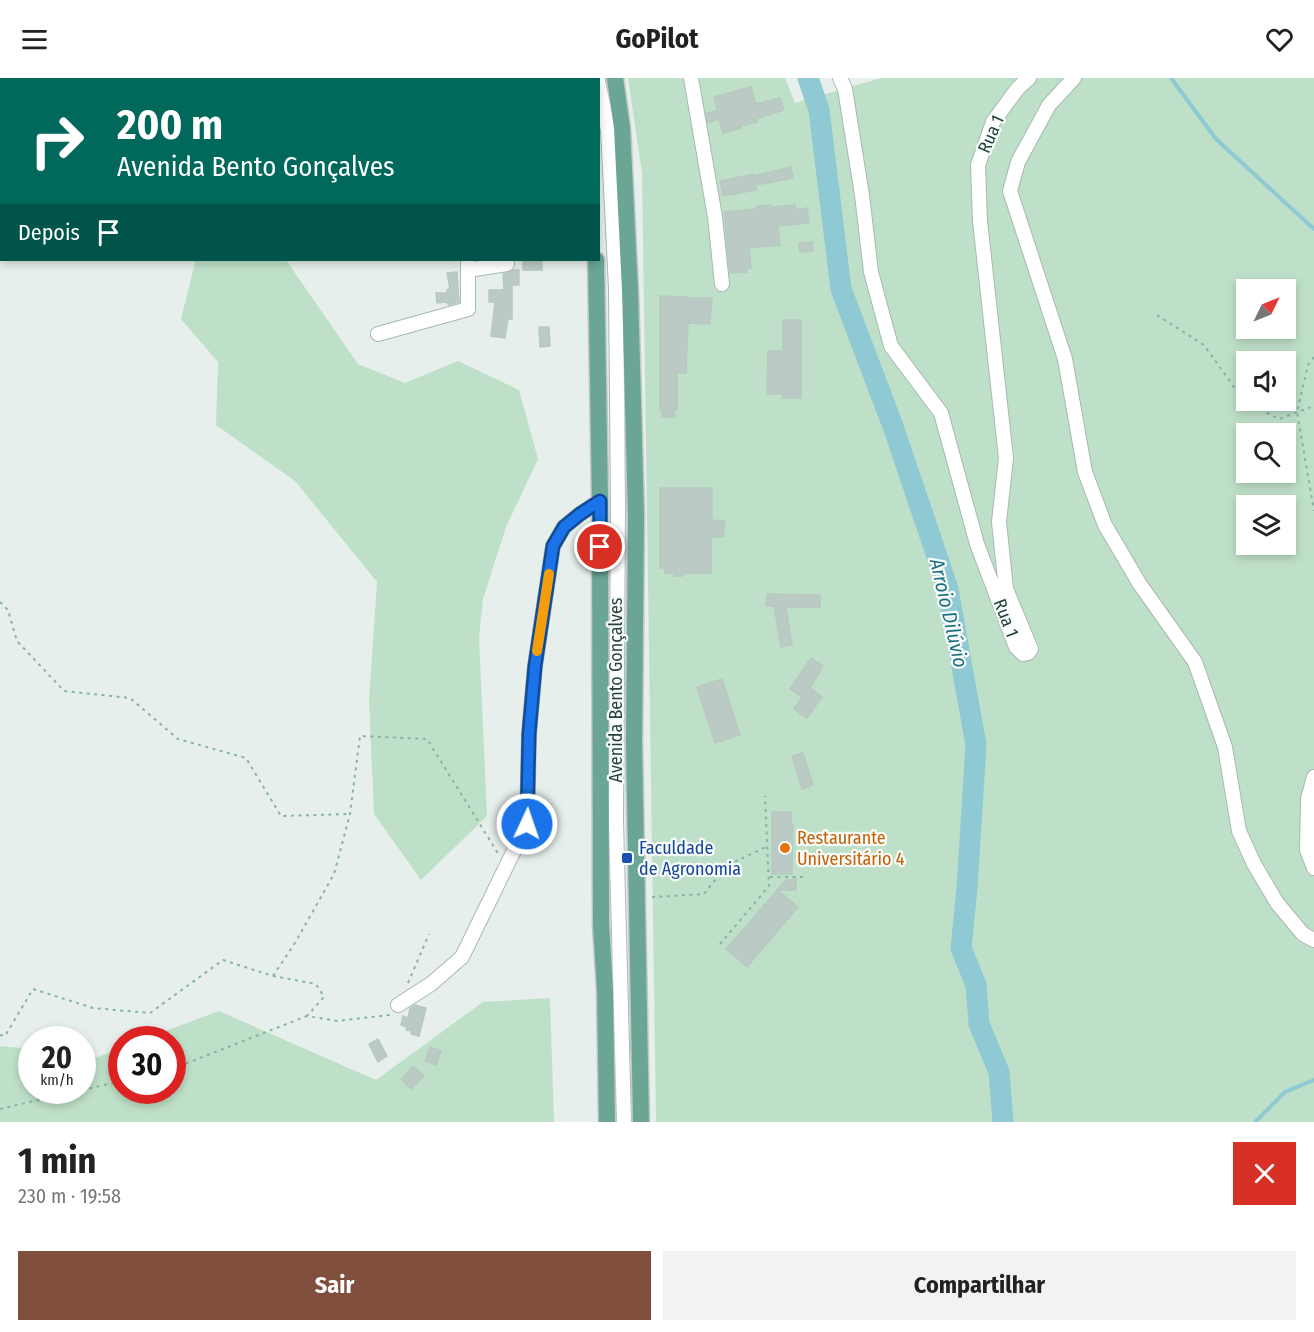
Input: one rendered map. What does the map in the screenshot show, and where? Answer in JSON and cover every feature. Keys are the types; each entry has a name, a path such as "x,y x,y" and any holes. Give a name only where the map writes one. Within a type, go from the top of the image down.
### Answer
{"main road":[{"name":"Avenida Bento Gonçalves","path":"615,78 622,128 630,290 636,516 634,743 641,1122"},
{"name":"Avenida Bento Gonçalves","path":"596,261 600,501 600,879 605,990 607,1122"}],"street":[{"path":"691,78 715,217 722,284"},
{"name":"Rua 1","path":"840,78 845,89 862,195 871,272 891,346 941,413 977,544 1016,646 1023,654 1028,653 1031,649 1006,589 999,522 1006,458 980,221 978,165 993,122 1018,88 1029,78"},
{"name":"Rua 1","path":"1074,78 1049,105 1018,162 1010,191 1065,359 1085,472 1105,525 1139,583 1195,662 1225,747 1239,831 1254,864 1277,903 1303,934 1314,940"},
{"path":"600,89 608,130 616,288 618,520 616,821 624,1122"},
{"path":"378,334 468,309 468,265 507,264"},
{"path":"597,332 616,332"},
{"path":"399,1005 431,984 462,957 527,824 529,734 535,666 553,546 564,527 600,501"},
{"path":"1314,777 1308,800 1306,850 1314,868"},
{"path":"630,1122 640,1087"}],"path":[{"path":"1157,315 1204,345 1244,401 1279,419 1314,405"},
{"path":"1314,357 1308,365 1297,412 1314,511"},
{"path":"0,602 8,610 16,641 64,692 130,698 178,739 246,758 281,816 350,814"},
{"path":"273,976 295,943 334,874 350,814 360,736 427,739 507,868"},
{"path":"720,945 769,886 765,796"},
{"path":"649,898 704,894 726,866 767,847"},
{"path":"769,877 806,877"},
{"path":"407,985 429,934"},
{"path":"0,1035 5,1036 33,988 93,1008 150,1013 223,960 273,976 316,984 324,997 307,1016 186,1064"},
{"path":"307,1016 337,1021 389,1015 399,1005"},
{"path":"0,1109 22,1104"}],"green space":[{"path":"628,78 785,78 795,103 881,78 1314,78 1314,1122 656,1122 642,173"},
{"path":"193,261 287,261 358,364 405,383 458,361 519,390 538,459 506,527 483,599 479,637 487,816 421,880 374,814 369,700 377,582 295,481 216,425 218,362 181,319 195,263"},
{"path":"550,998 554,1122 0,1122 0,1046 18,1048 18,1104 96,1104 96,1057 108,1053 108,1104 186,1104 186,1026 179,1026 219,1011 376,1080 483,1002"}],"building":[{"path":"751,87 756,104 780,98 784,110 723,133 719,119 708,123 706,113 717,111 714,97"},
{"path":"791,167 793,178 756,185 757,190 723,196 720,181"},
{"path":"770,205 771,207 795,205 796,210 807,208 809,223 778,226 780,245 749,248 751,268 747,268 747,272 730,273 724,212 756,209 756,206"},
{"path":"812,242 813,251 800,252 799,243"},
{"path":"523,261 542,261 542,270 523,270"},
{"path":"519,270 519,285 512,285 512,319 508,319 505,338 491,336 495,302 489,302 489,290 504,290 503,274"},
{"path":"457,272 459,302 449,305 446,302 437,303 436,293 447,293 450,289 447,273"},
{"path":"660,296 712,298 710,324 688,323 686,373 677,373 675,417 662,417 662,410 660,410"},
{"path":"783,320 801,320 801,398 783,398 783,394 767,394 768,351 783,351"},
{"path":"539,327 549,327 550,346 540,347"},
{"path":"660,488 712,488 712,520 725,521 723,537 711,537 711,573 683,573 683,576 674,576 674,573 665,573 665,568 660,568"},
{"path":"767,594 820,595 820,607 786,607 792,645 781,647 774,606 766,606"},
{"path":"811,658 823,666 810,688 822,697 807,718 794,709 802,697 790,689"},
{"path":"722,679 740,735 715,743 697,687"},
{"path":"803,753 813,785 802,789 792,756"},
{"path":"772,812 791,812 792,874 772,874"},
{"path":"796,879 796,890 778,890 798,907 747,967 726,949 786,880"},
{"path":"415,1005 426,1008 419,1036 411,1034 411,1031 406,1030 407,1027 401,1025 403,1016 408,1018 410,1008"},
{"path":"378,1039 387,1056 378,1062 369,1044"},
{"path":"430,1047 441,1051 436,1065 425,1061"},
{"path":"413,1066 424,1076 411,1089 401,1079"}],"waterway":[{"name":"Arroio Dilúvio","path":"808,78 819,110 841,289 894,429 948,589 976,745 961,948 976,985 979,1024 999,1072 1003,1122"},
{"path":"1171,78 1216,139 1314,229"},
{"path":"1255,1122 1285,1092 1314,1080"}],"slow traffic":[{"path":"537,651 549,574"}],"place":[{"name":"Restaurante Universitário 4","path":"785,848"},
{"name":"Faculdade de Agronomia","path":"627,858"}],"route":[{"path":"527,824 529,734 535,666 553,546 564,527 600,501 600,547"}]}
